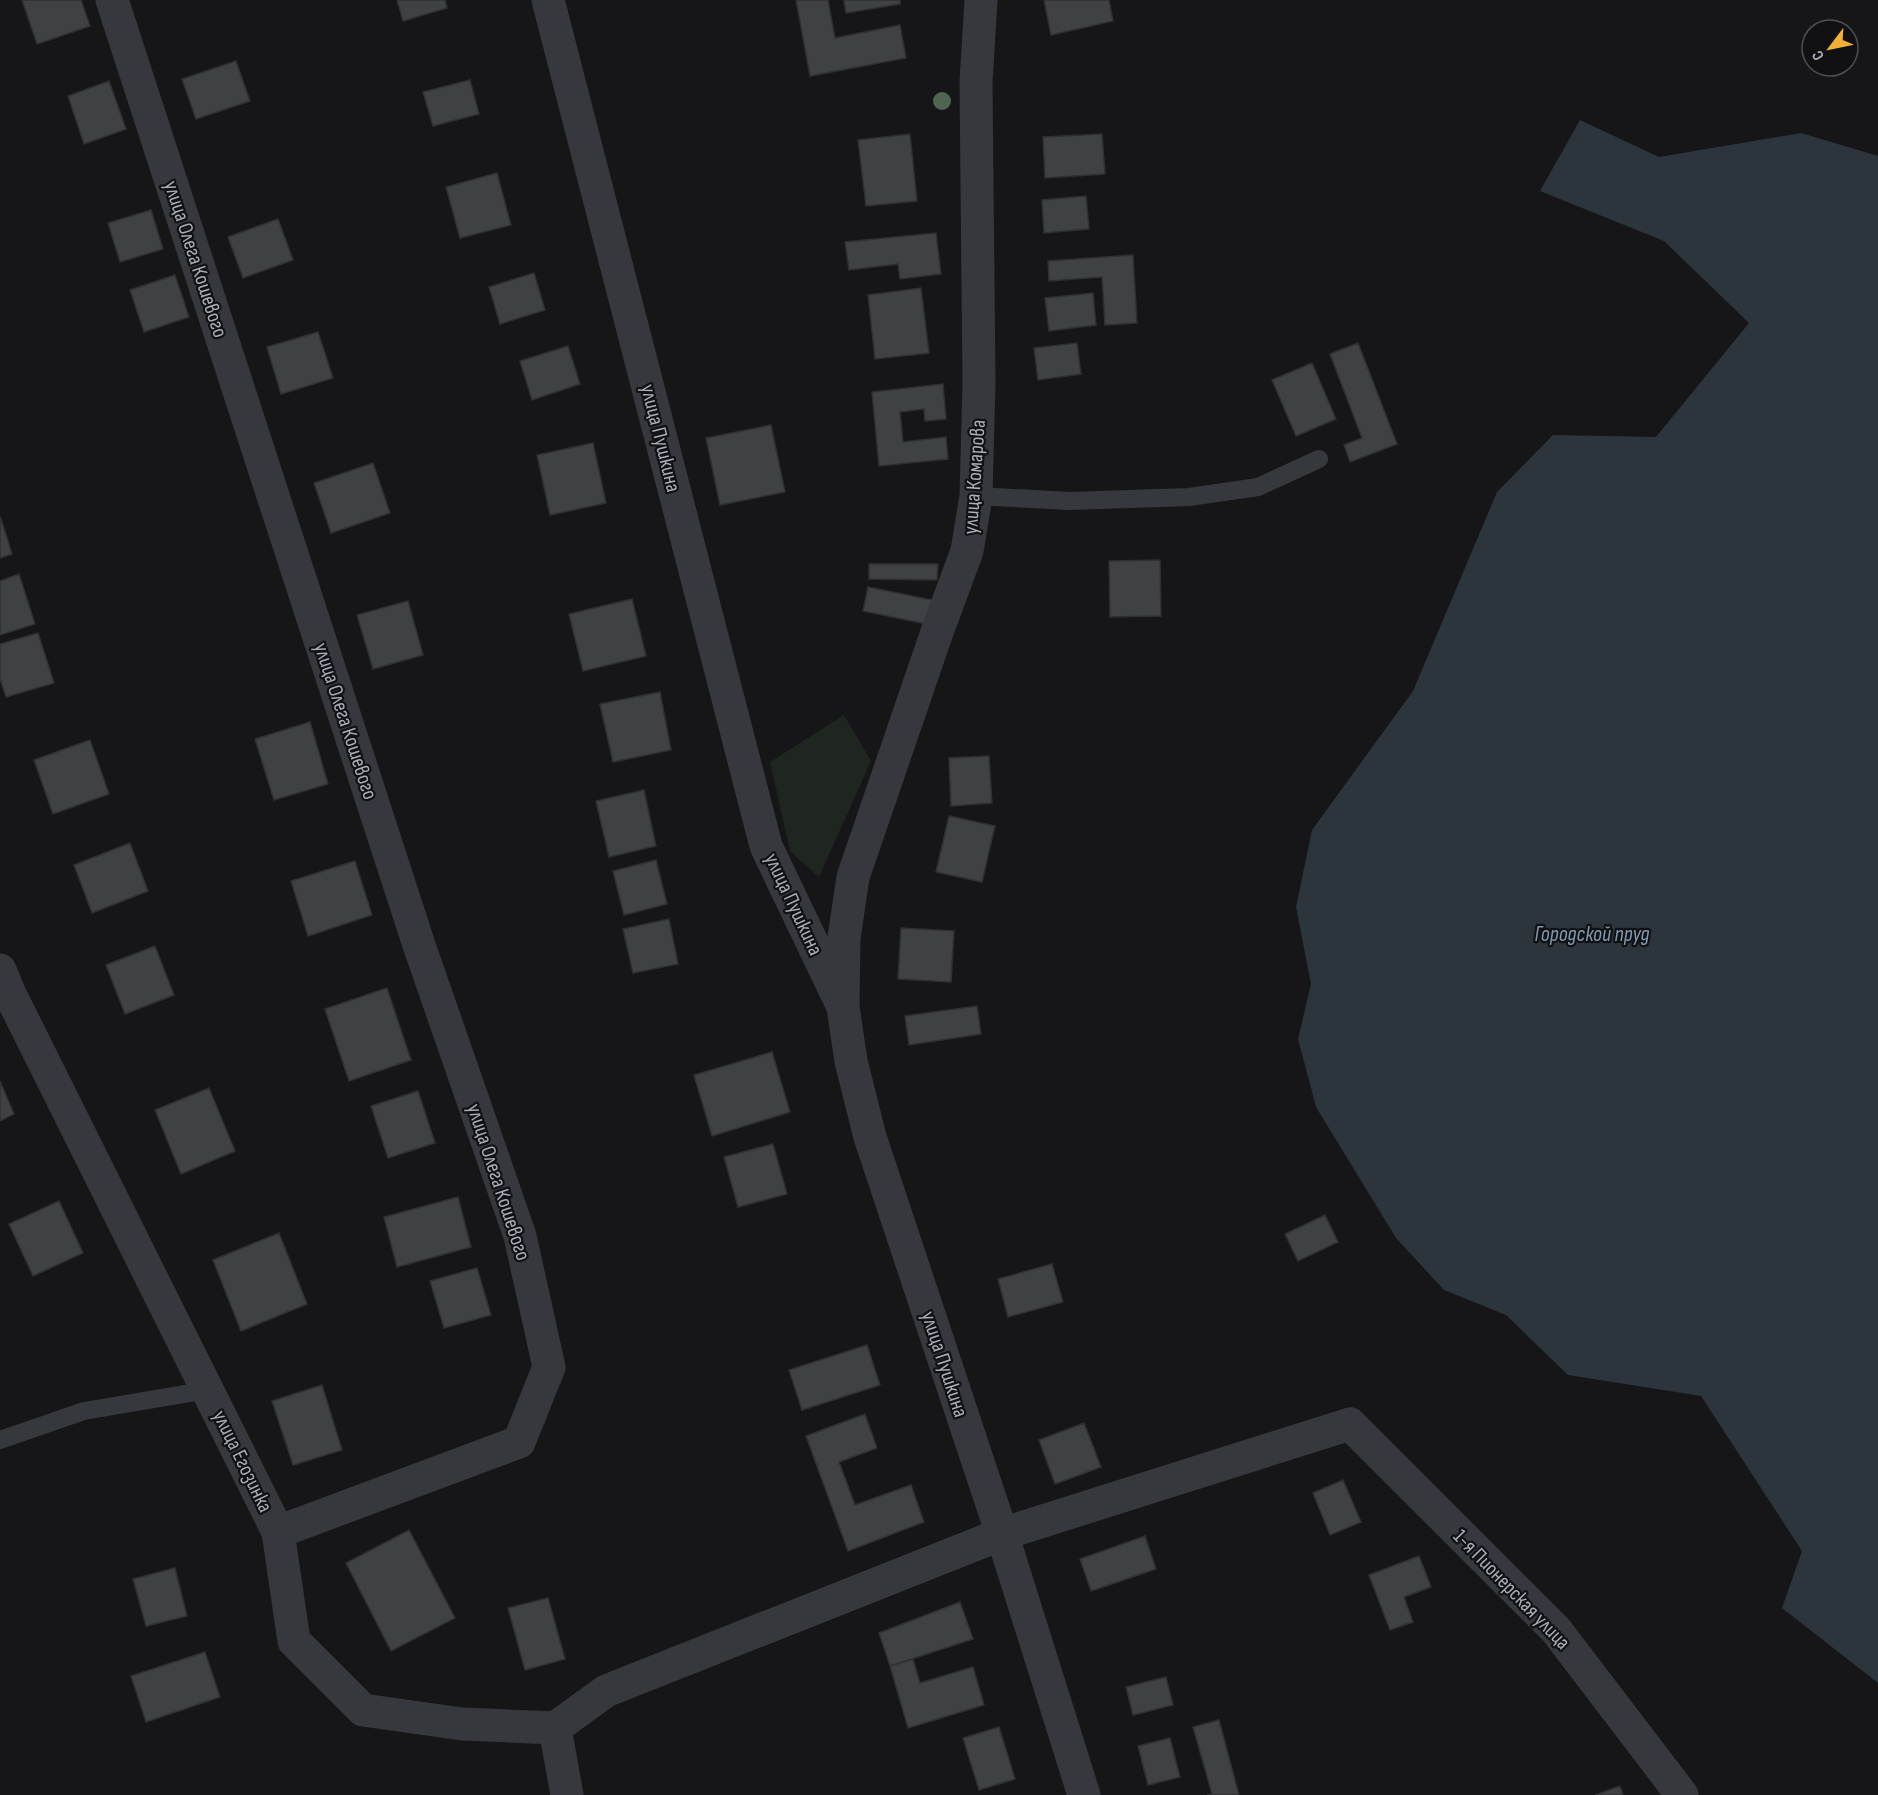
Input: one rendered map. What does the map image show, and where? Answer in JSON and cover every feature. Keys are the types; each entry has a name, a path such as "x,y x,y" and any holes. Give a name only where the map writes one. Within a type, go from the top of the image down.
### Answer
{"street":[{"name":"улица Олега Кошевого","path":"112,0 419,945 520,1236 549,1366 519,1442 278,1532"},
{"name":"улица Пушкина","path":"548,0 766,846 843,1007 851,1061 870,1137 1002,1534 1084,1795"},
{"name":"улица Комарова","path":"843,1007 844,938 853,877 967,551 976,496 980,383 976,82 981,0"},
{"name":"улица Егозинка","path":"0,970 278,1532 294,1641 363,1710 462,1724 555,1728"},
{"name":"1-я Пионерская улица","path":"1002,1534 1350,1424 1556,1630 1682,1795"},
{"path":"567,1795 555,1728 606,1691 1002,1534"}],"lane":[{"path":"976,496 1070,501 1189,497 1258,487 1319,459"},
{"path":"0,1440 84,1411 208,1390"}],"shaded area":[{"path":"844,715 871,761 819,877 790,851 770,762"}],"water":[{"name":"Городской пруд","path":"1580,120 1659,157 1801,133 1878,156 1878,1683 1782,1608 1802,1551 1701,1396 1568,1375 1506,1315 1444,1290 1396,1238 1316,1107 1298,1039 1311,984 1296,907 1312,830 1413,691 1497,492 1553,435 1656,437 1749,323 1664,241 1540,191"}],"building":[{"path":"22,0 81,0 90,26 37,44"},
{"path":"397,0 445,0 447,8 403,21"},
{"path":"796,0 828,0 835,38 900,25 906,58 810,76"},
{"path":"844,0 900,0 900,4 846,13"},
{"path":"1044,0 1109,0 1113,21 1051,35"},
{"path":"236,61 250,101 196,119 182,79"},
{"path":"470,80 479,114 433,126 423,92"},
{"path":"109,81 126,129 84,144 68,96"},
{"path":"910,134 917,201 866,206 858,140"},
{"path":"1102,134 1105,174 1045,178 1043,137"},
{"path":"497,173 511,225 460,238 446,187"},
{"path":"1086,196 1089,229 1044,233 1042,200"},
{"path":"151,210 163,249 120,262 108,223"},
{"path":"278,219 293,260 243,278 228,237"},
{"path":"936,233 941,274 900,279 898,264 849,270 845,242"},
{"path":"1133,255 1137,323 1105,325 1102,277 1049,281 1048,261"},
{"path":"534,273 545,310 500,324 489,287"},
{"path":"175,275 189,317 144,332 130,290"},
{"path":"921,288 929,353 875,359 868,295"},
{"path":"1093,293 1096,325 1049,331 1045,298"},
{"path":"318,332 333,378 281,394 267,347"},
{"path":"1077,343 1081,374 1038,380 1034,348"},
{"path":"1358,343 1397,444 1350,462 1344,445 1362,438 1330,354"},
{"path":"568,346 580,384 532,400 520,361"},
{"path":"1312,363 1336,419 1296,436 1272,380"},
{"path":"943,384 946,419 925,421 924,409 900,412 903,442 946,437 948,459 879,466 872,392"},
{"path":"771,425 785,492 720,505 706,438"},
{"path":"593,443 606,503 550,515 537,455"},
{"path":"373,463 390,513 331,533 314,483"},
{"path":"0,516 12,554 0,558"},
{"path":"1160,560 1161,616 1110,617 1109,561"},
{"path":"869,564 938,564 937,580 869,579"},
{"path":"19,574 35,624 0,635 0,581"},
{"path":"868,587 932,600 927,624 863,611"},
{"path":"632,599 646,656 583,671 569,614"},
{"path":"408,601 423,655 373,669 357,615"},
{"path":"38,633 54,683 6,697 0,679 0,644"},
{"path":"660,692 671,750 613,762 600,704"},
{"path":"310,722 328,784 274,800 255,739"},
{"path":"90,740 109,794 53,814 34,760"},
{"path":"989,756 992,803 951,806 949,758"},
{"path":"644,790 656,846 609,857 596,801"},
{"path":"949,816 995,826 982,882 936,872"},
{"path":"130,843 148,891 92,913 74,865"},
{"path":"656,860 667,904 624,915 613,871"},
{"path":"355,861 372,915 308,936 291,881"},
{"path":"669,919 678,964 633,973 623,929"},
{"path":"901,928 954,931 951,982 898,979"},
{"path":"155,946 174,995 125,1014 106,965"},
{"path":"387,988 411,1060 349,1081 325,1009"},
{"path":"977,1006 981,1034 909,1045 905,1016"},
{"path":"772,1052 790,1112 712,1136 694,1075"},
{"path":"0,1081 14,1114 0,1121"},
{"path":"209,1088 235,1151 181,1174 155,1110"},
{"path":"418,1091 435,1143 388,1158 371,1106"},
{"path":"773,1144 787,1194 738,1207 724,1157"},
{"path":"458,1197 471,1247 397,1267 384,1217"},
{"path":"59,1201 83,1253 33,1276 9,1224"},
{"path":"1325,1215 1338,1242 1298,1261 1285,1234"},
{"path":"279,1233 307,1304 241,1331 213,1260"},
{"path":"1052,1264 1063,1302 1008,1317 998,1279"},
{"path":"477,1268 491,1315 444,1328 430,1281"},
{"path":"867,1345 880,1385 802,1410 789,1370"},
{"path":"322,1385 342,1450 293,1465 272,1401"},
{"path":"865,1414 877,1448 839,1462 855,1505 911,1485 924,1522 848,1551 806,1436"},
{"path":"1084,1423 1101,1467 1055,1484 1039,1440"},
{"path":"1343,1480 1361,1522 1330,1535 1313,1493"},
{"path":"409,1530 455,1618 391,1651 346,1563"},
{"path":"1145,1536 1156,1569 1091,1591 1080,1559"},
{"path":"1419,1556 1431,1587 1404,1597 1413,1622 1390,1630 1369,1575"},
{"path":"175,1568 187,1616 146,1626 133,1579"},
{"path":"548,1598 565,1659 525,1670 508,1608"},
{"path":"960,1602 973,1639 890,1666 879,1633"},
{"path":"205,1652 220,1697 146,1722 131,1676"},
{"path":"913,1659 920,1683 973,1667 984,1705 908,1728 890,1666"},
{"path":"1166,1677 1173,1705 1133,1715 1126,1687"},
{"path":"1219,1720 1239,1795 1207,1795 1212,1794 1193,1727"},
{"path":"999,1727 1015,1779 979,1790 963,1738"},
{"path":"1170,1738 1180,1777 1148,1785 1138,1746"},
{"path":"1620,1786 1623,1795 1595,1795"}]}
